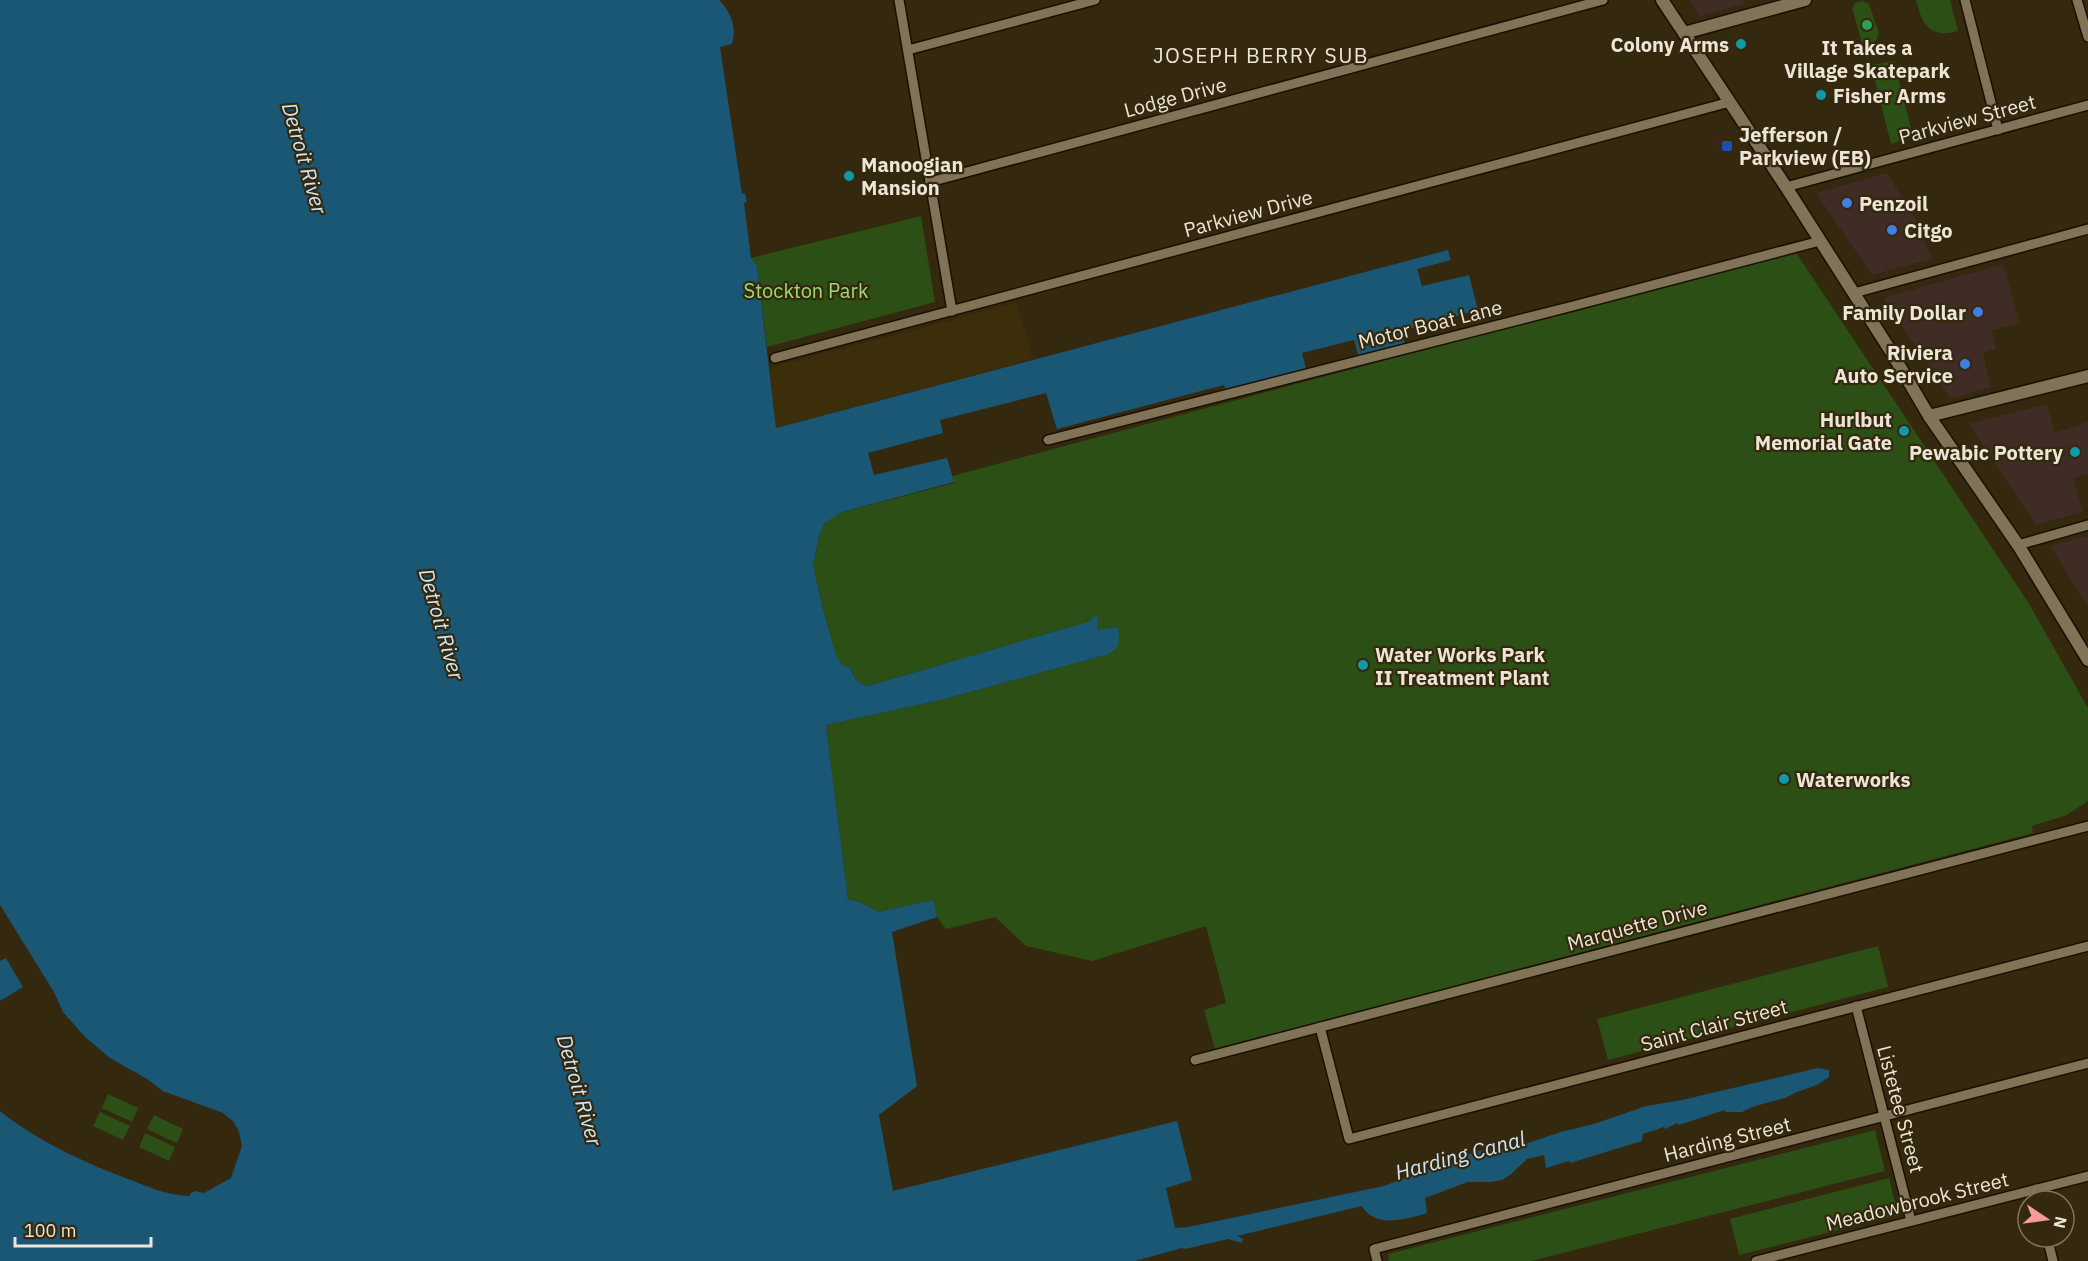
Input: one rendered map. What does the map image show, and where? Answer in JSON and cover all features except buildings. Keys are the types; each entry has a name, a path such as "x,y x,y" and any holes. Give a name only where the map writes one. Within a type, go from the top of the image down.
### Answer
{"main road":[{"path":"1662,0 1786,187 1929,416 2018,545 2088,659"},
{"path":"1684,33 1805,0"},
{"path":"1929,416 2088,376"}],"street":[{"path":"899,0 952,311"},
{"path":"908,51 1095,0"},
{"name":"Lodge Drive","path":"930,182 1603,0"},
{"path":"1965,0 1998,130"},
{"path":"2077,0 2088,38"},
{"name":"Parkview Drive","path":"775,358 1730,102"},
{"name":"Parkview Street","path":"1786,187 2088,105"},
{"path":"1854,293 2088,229"},
{"name":"Motor Boat Lane","path":"1048,440 1820,241"},
{"path":"2018,545 2088,525"},
{"name":"Marquette Drive","path":"1195,1060 2088,826"},
{"name":"Saint Clair Street","path":"1320,1027 1349,1139 2088,946"},
{"name":"Listetee Street","path":"1856,1006 1911,1221"},
{"name":"Harding Street","path":"1377,1261 1374,1249 2088,1063"},
{"name":"Meadowbrook Street","path":"2036,1189 2088,1176"},
{"name":"Meadowbrook Street","path":"1756,1261 2016,1194"}],"shaded area":[{"path":"1689,0 1743,0 1745,4 1700,16"},
{"path":"1887,173 1917,222 1932,259 1872,275 1816,193"},
{"path":"2003,264 2020,323 1992,330 1996,349 1983,353 1991,387 1951,399 1883,298"},
{"path":"1017,303 1033,359 776,428 769,368"},
{"path":"2047,404 2055,433 2088,422 2088,474 2073,478 2083,512 2036,525 1969,424"},
{"path":"2088,536 2088,607 2050,546"}],"green space":[{"path":"1916,0 1950,0 1958,31 1940,33 1928,28"},
{"name":"It Takes a Village Skatepark","path":"1862,1 1869,4 1879,33 1873,48 1869,49 1862,43 1852,8 1855,3"},
{"path":"1894,61 1913,136 1891,144 1871,65"},
{"name":"Stockton Park","path":"921,216 935,302 767,347 757,266 751,258"},
{"path":"1795,251 2028,602 2088,708 2088,801 2067,815 2032,826 2033,833 1215,1049 1204,1010 1226,1003 1206,926 1092,961 1026,946 995,917 946,929 937,917 932,901 879,912 860,902 848,899 826,725 945,699 1106,655 1092,621 868,686 858,682 850,667 843,666 836,655 813,565 820,533 825,523 842,512 954,483 952,476"},
{"path":"1878,946 1888,987 1608,1060 1597,1019"},
{"path":"108,1094 138,1108 132,1122 102,1108"},
{"path":"100,1112 130,1126 123,1140 93,1126"},
{"path":"154,1115 183,1129 177,1143 147,1129"},
{"path":"1875,1130 1885,1171 1531,1261 1389,1261 1388,1254"},
{"path":"145,1133 175,1147 169,1161 139,1147"},
{"path":"1889,1178 1898,1215 1739,1255 1730,1219"}],"water":[{"name":"Detroit River","path":"0,0 719,0 730,15 734,32 732,44 720,47 742,194 745,193 747,202 744,203 751,258 757,266 776,428 1448,250 1451,260 1417,269 1422,286 1469,275 1478,310 1402,331 1405,345 1359,358 1354,340 1302,353 1307,372 1227,393 1224,385 1057,429 1046,393 940,420 943,433 868,453 874,475 947,458 954,482 842,512 825,523 820,533 813,565 823,609 836,655 843,666 850,667 858,682 868,686 1091,621 1093,616 1098,617 1097,630 1118,627 1119,636 1114,650 1106,655 945,699 826,725 848,899 860,902 879,912 933,900 937,917 892,932 917,1086 879,1115 893,1191 1177,1121 1192,1180 1166,1188 1175,1228 1188,1227 1384,1186 1477,1151 1522,1145 1646,1106 1682,1100 1818,1068 1829,1070 1829,1077 1817,1085 1785,1098 1742,1112 1725,1112 1725,1110 1679,1125 1677,1123 1665,1129 1664,1127 1643,1134 1642,1141 1570,1163 1569,1161 1546,1168 1544,1155 1527,1159 1502,1180 1468,1182 1425,1198 1427,1213 1401,1219 1383,1220 1375,1218 1362,1206 1237,1236 1243,1239 1242,1243 1228,1239 1182,1248 1135,1261 0,1261 0,1111 46,1142 80,1159 166,1193 189,1196 195,1191 204,1193 231,1178 242,1146 234,1122 223,1113 163,1091 110,1058 85,1037 63,1012 54,992 0,905"},
{"path":"6,958 23,987 0,1001 0,961"}],"place":[{"name":"It Takes a Village Skatepark","path":"1867,25"},
{"name":"Colony Arms","path":"1741,44"},
{"name":"Fisher Arms","path":"1821,95"},
{"name":"Jefferson / Parkview (EB)","path":"1727,146"},
{"name":"Manoogian Mansion","path":"849,176"},
{"name":"Penzoil","path":"1847,203"},
{"name":"Citgo","path":"1892,230"},
{"name":"Family Dollar","path":"1978,312"},
{"name":"Riviera Auto Service","path":"1965,364"},
{"name":"Hurlbut Memorial Gate","path":"1904,431"},
{"name":"Pewabic Pottery","path":"2075,452"},
{"name":"Water Works Park II Treatment Plant","path":"1363,665"},
{"name":"Waterworks","path":"1784,779"}],"district":[{"name":"JOSEPH BERRY SUB","path":"1261,55"}],"water label":[{"name":"Harding Canal","path":"1460,1155"}]}
